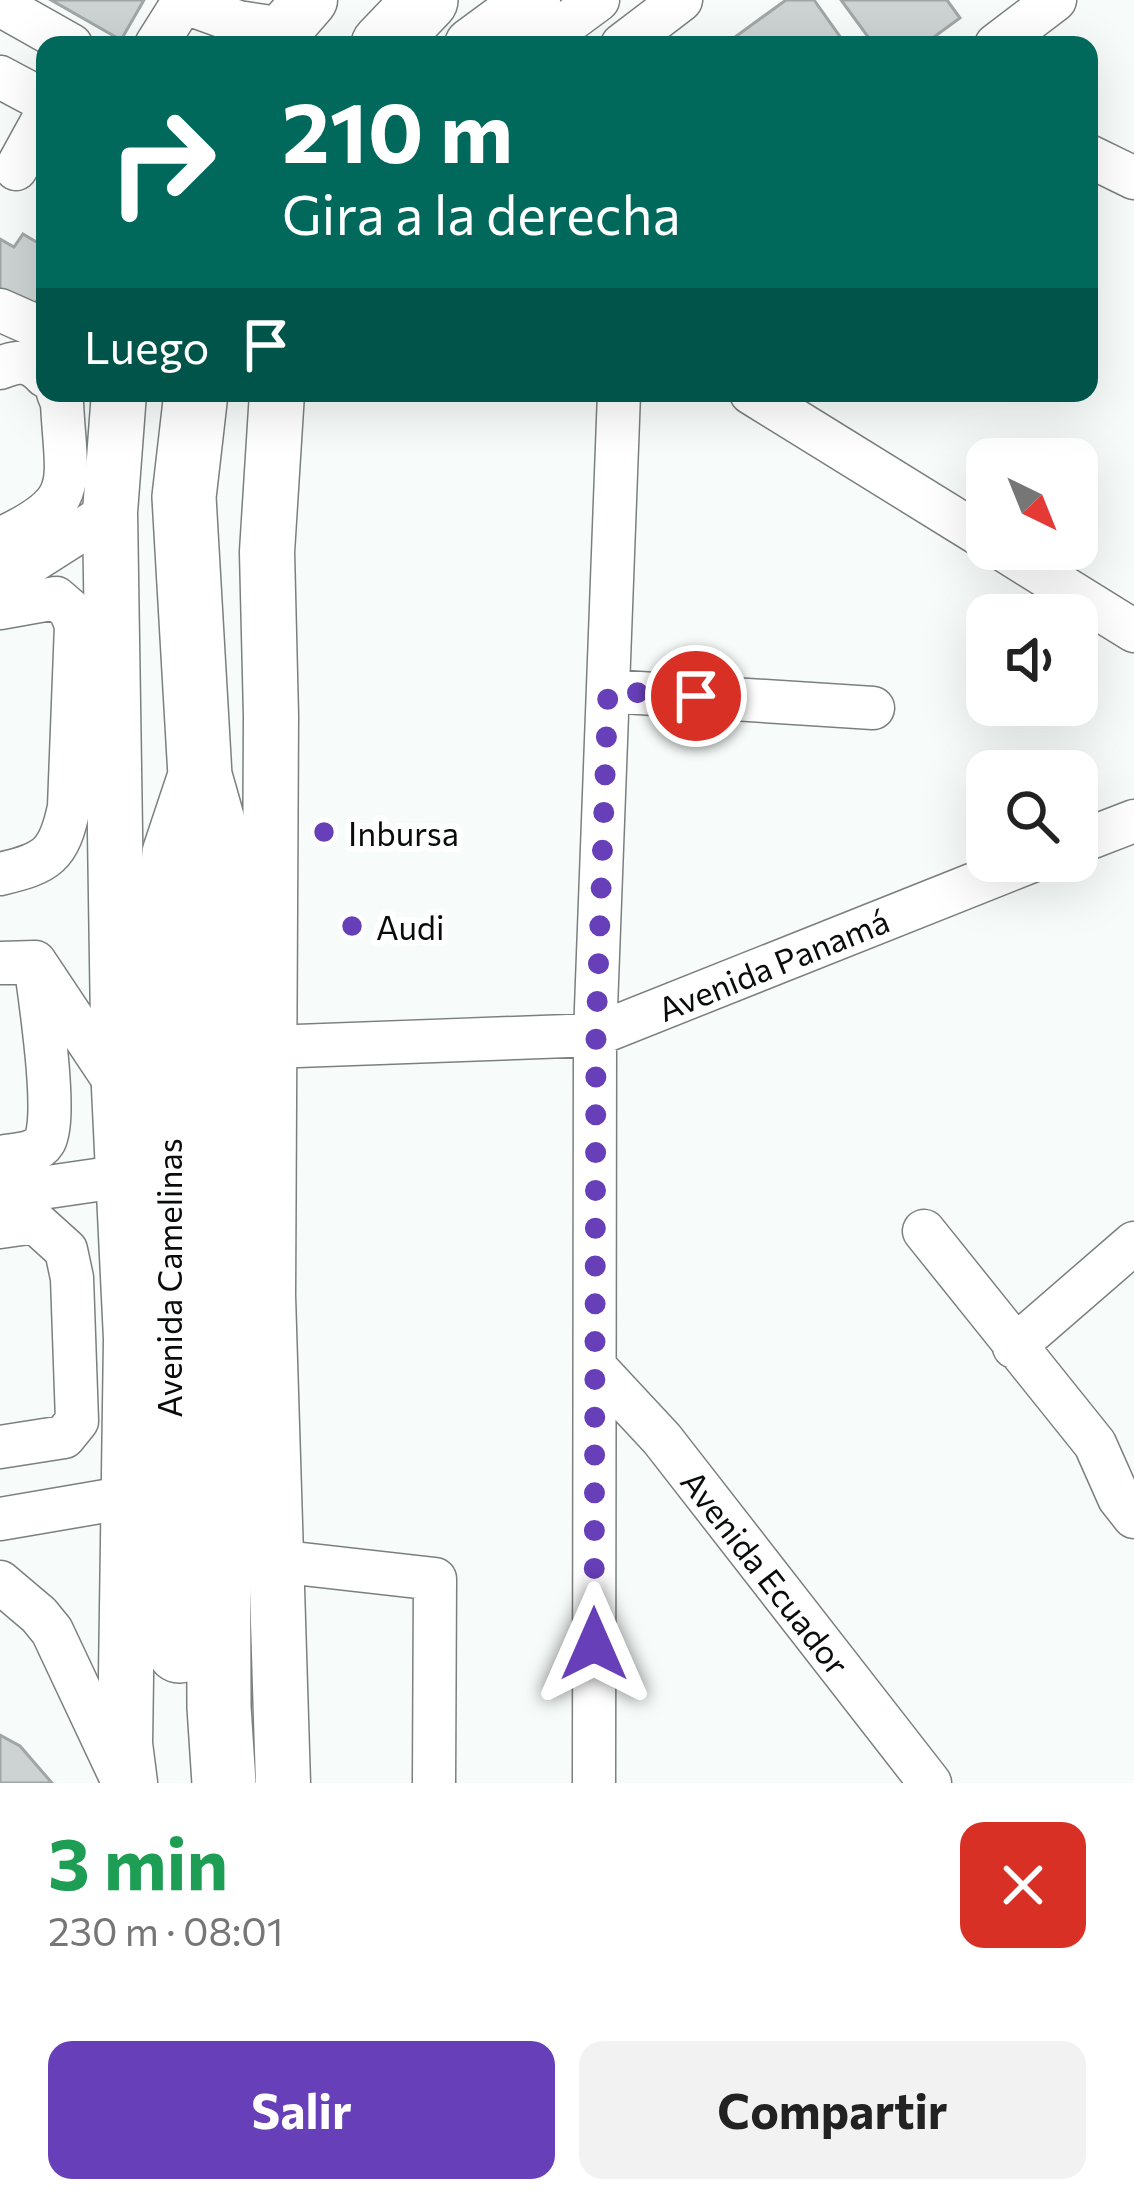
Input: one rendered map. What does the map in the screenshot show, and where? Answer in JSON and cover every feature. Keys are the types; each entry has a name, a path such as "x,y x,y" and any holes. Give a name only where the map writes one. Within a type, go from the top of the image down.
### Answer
{"highway":[{"path":"392,36 426,0"},
{"name":"Avenida Camelinas","path":"195,402 184,497 200,776 221,850 246,1042 217,1120 219,1707 224,1783"},
{"name":"Avenida Camelinas","path":"193,1783 182,1696 143,1086 166,948 174,854 200,776"}],"main road":[{"path":"484,36 533,0"},
{"path":"118,402 110,512 143,1086"},
{"path":"276,402 267,552 271,716 246,1042 268,1296 283,1783"},
{"path":"127,1783 130,1339 148,1176"}],"street":[{"path":"549,36 598,0"},
{"path":"634,36 681,0"},
{"path":"1008,36 1055,0"},
{"path":"162,36 183,1 238,22 288,25"},
{"path":"0,5 55,36"},
{"path":"0,77 36,96"},
{"path":"20,171 36,136"},
{"path":"1098,160 1134,178"},
{"path":"0,310 36,326"},
{"path":"0,368 18,361 36,366"},
{"path":"0,539 42,520 58,502 66,478 62,402"},
{"path":"594,1783 596,1035 619,402"},
{"path":"766,402 966,526"},
{"path":"0,582 110,512"},
{"path":"1036,570 1134,631"},
{"path":"0,608 56,598 70,610 76,625 64,832 51,855 35,866 2,873"},
{"path":"608,691 873,708"},
{"path":"1098,835 1134,820"},
{"name":"Avenida Panamá","path":"246,1042 596,1035 979,882"},
{"path":"17,963 143,1086 246,1042 166,948"},
{"path":"0,1156 35,1150 46,1140 47,1071 17,963"},
{"path":"0,1194 148,1176 217,1120"},
{"path":"148,1176 218,1228"},
{"path":"0,1227 35,1222 66,1250 72,1278 76,1421 64,1437 0,1448"},
{"path":"924,1231 1096,1444 1119,1498 1134,1517"},
{"path":"1014,1347 1134,1243"},
{"name":"Avenida Ecuador","path":"595,1367 662,1439 930,1783"},
{"path":"1096,1444 1134,1463"},
{"path":"0,1519 129,1497"},
{"path":"276,1561 435,1579 434,1783"},
{"path":"0,1582 52,1631 127,1783"}],"building":[{"path":"51,0 144,0 123,36 114,36"},
{"path":"786,0 814,0 840,36 736,36"},
{"path":"841,0 947,0 960,18 935,36 867,36"},
{"path":"23,234 36,242 36,302 31,310 0,291 0,239 14,247"},
{"path":"0,1735 20,1746 52,1783 0,1783"}],"place":[{"name":"Inbursa","path":"324,832"},
{"name":"Audi","path":"352,926"}],"route":[{"path":"594,1644 596,1035 608,691 696,696"}]}
